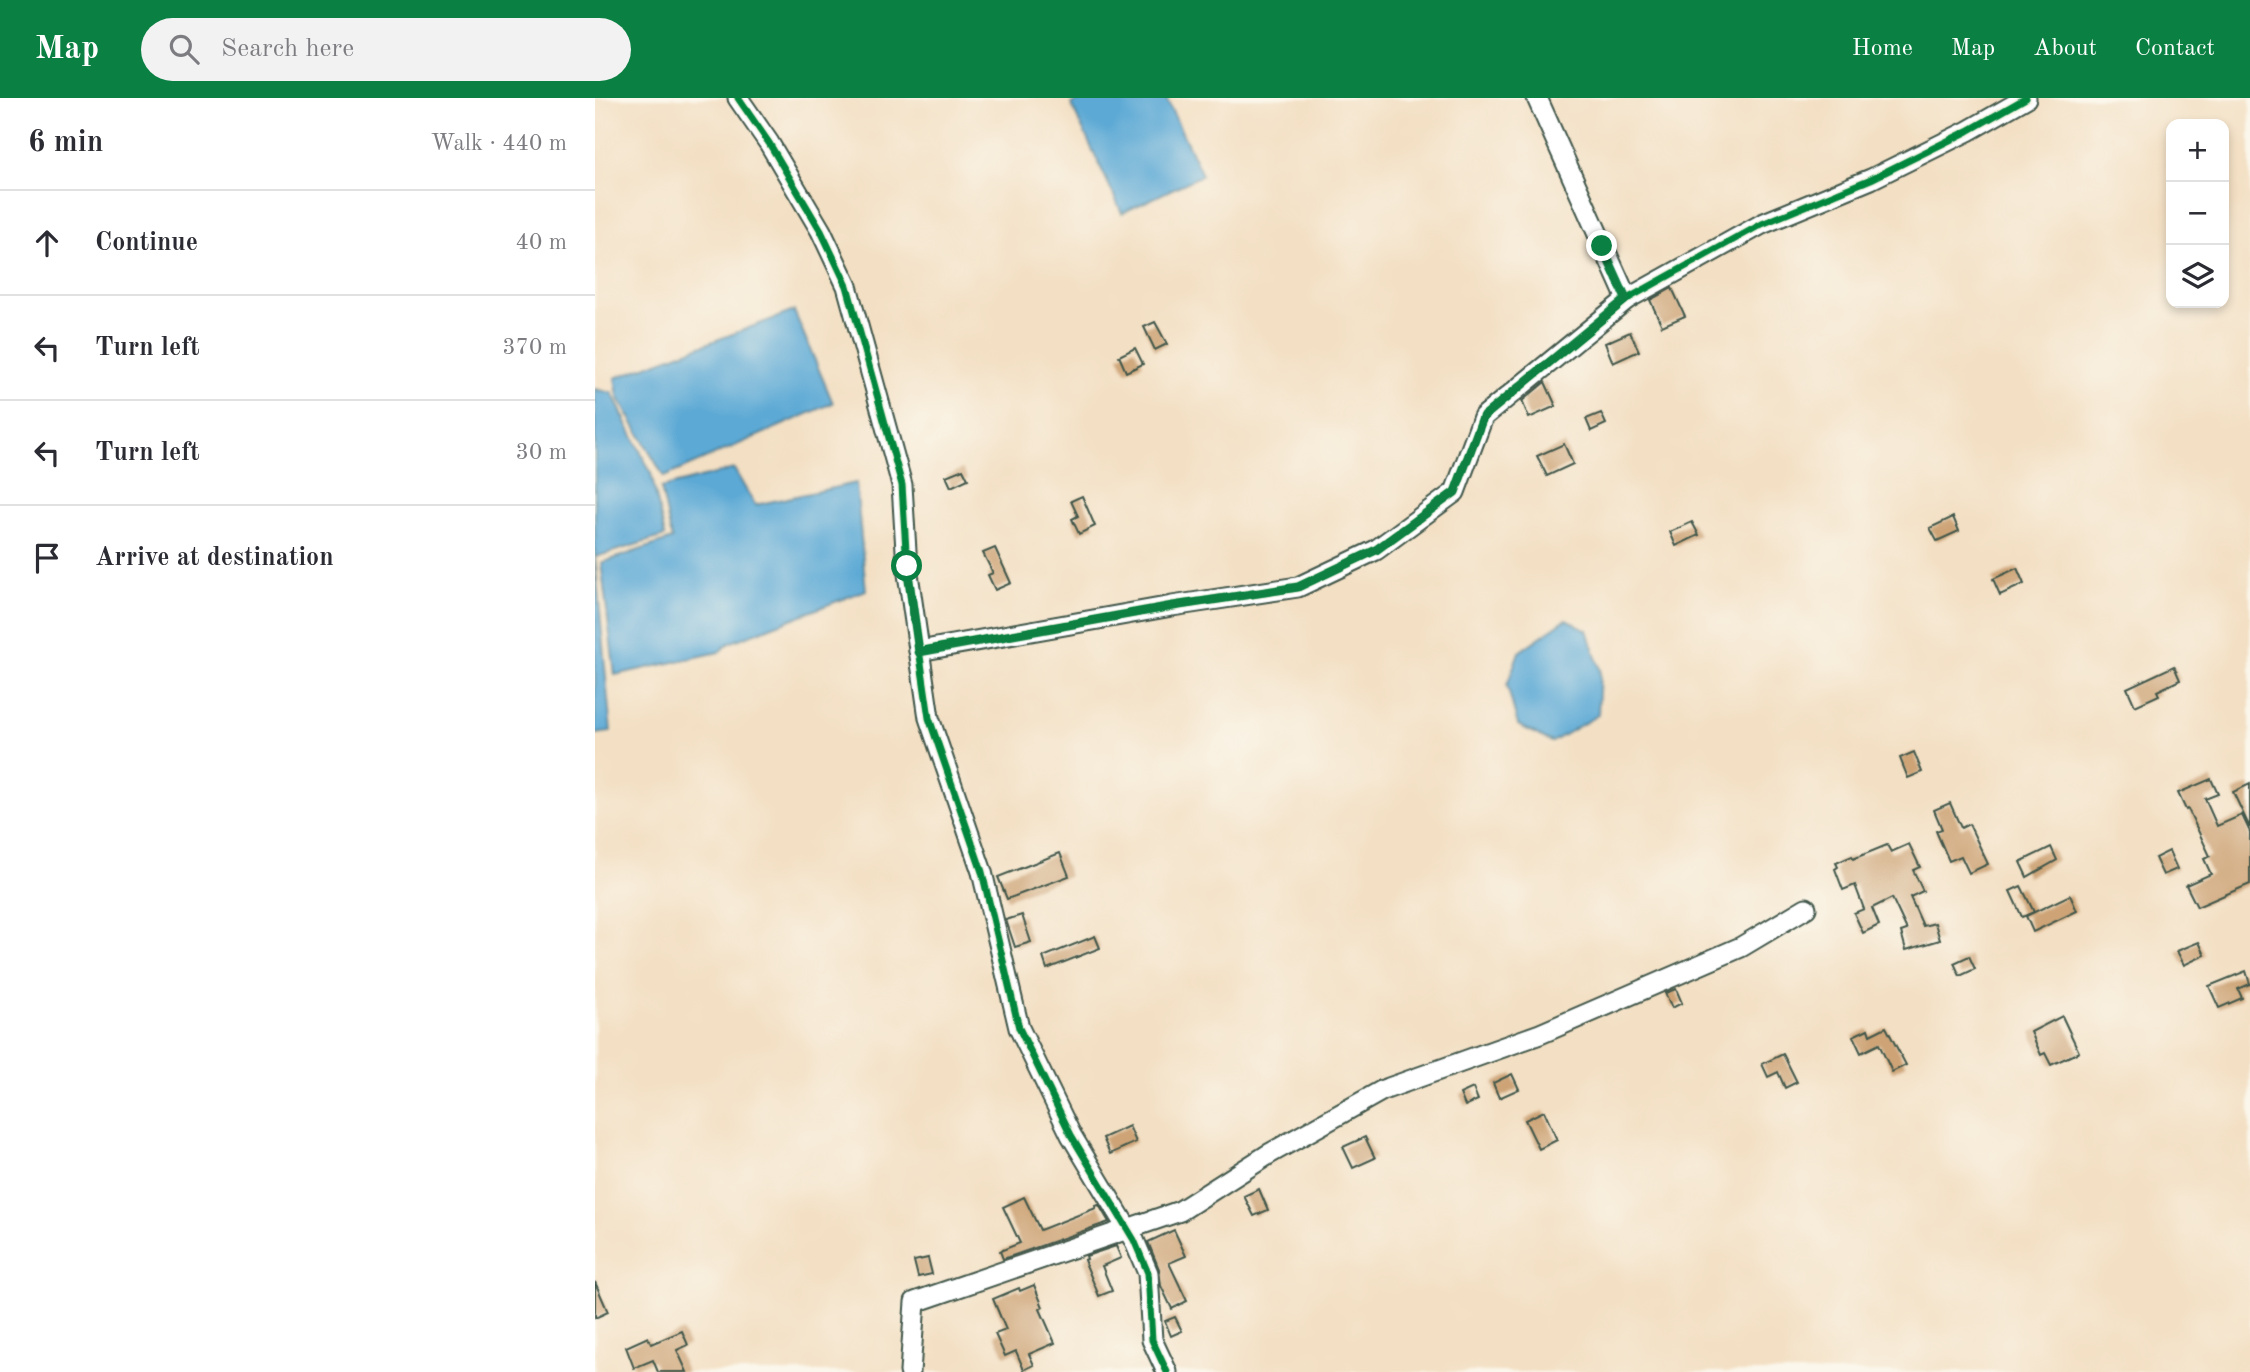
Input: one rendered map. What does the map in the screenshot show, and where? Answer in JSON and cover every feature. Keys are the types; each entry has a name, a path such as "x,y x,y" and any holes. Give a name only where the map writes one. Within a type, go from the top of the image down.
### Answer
{"street":[{"path":"738,98 769,143 821,231 847,286 902,485 907,566 929,718 982,872 1019,1028 1071,1135 1128,1230 1148,1273 1152,1340 1167,1372"},
{"path":"1537,98 1626,299"},
{"path":"919,652 1173,606 1298,587 1376,550 1455,492 1483,417 1626,299 1762,224 1871,179 1968,131 2026,98"},
{"path":"910,1372 915,1301 1180,1211 1269,1154 1383,1090 1540,1034 1741,947 1806,908"}],"water":[{"path":"1084,98 1166,98 1202,175 1122,213 1071,104"},
{"path":"794,311 833,403 664,477 618,397 615,378"},
{"path":"595,389 612,393 651,473 665,536 595,557"},
{"path":"734,469 755,505 856,483 866,590 729,643 719,652 615,675 601,563 672,539 661,488"},
{"path":"595,557 611,732 595,734"},
{"path":"1566,619 1587,630 1600,670 1598,715 1552,742 1518,725 1507,685 1519,652"}],"building":[{"path":"1672,288 1685,316 1662,326 1650,300"},
{"path":"1155,322 1167,344 1155,350 1144,327"},
{"path":"1630,332 1639,351 1613,363 1605,343"},
{"path":"1135,348 1143,364 1126,372 1119,356"},
{"path":"1545,382 1556,406 1529,418 1522,401"},
{"path":"1601,413 1606,424 1591,431 1586,419"},
{"path":"1564,444 1573,464 1547,476 1537,456"},
{"path":"963,469 968,479 951,487 946,476"},
{"path":"1082,496 1095,526 1079,534 1072,519 1078,516 1071,501"},
{"path":"1953,517 1959,531 1937,541 1930,528"},
{"path":"1692,522 1699,535 1676,546 1670,532"},
{"path":"995,548 1011,583 995,590 988,575 993,573 983,553"},
{"path":"2017,568 2024,584 2000,595 1993,579"},
{"path":"2174,666 2180,680 2157,691 2159,695 2135,706 2127,688"},
{"path":"1914,752 1922,772 1908,778 1900,758"},
{"path":"2211,779 2218,794 2205,799 2217,826 2242,815 2250,832 2250,884 2197,907 2186,885 2211,874 2204,859 2210,856 2178,793"},
{"path":"2250,784 2250,828 2233,792"},
{"path":"1950,803 1961,828 1969,824 1988,864 1969,873 1961,856 1949,861 1936,831 1942,829 1934,810"},
{"path":"1909,844 1920,867 1913,870 1923,891 1910,897 1923,926 1935,923 1940,940 1906,950 1901,932 1907,930 1892,898 1872,908 1879,925 1863,933 1854,913 1864,909 1855,885 1843,890 1835,869 1838,867 1836,863 1852,856 1853,859 1887,845 1891,852"},
{"path":"2051,847 2057,860 2027,877 2020,862"},
{"path":"2169,851 2177,869 2163,875 2155,858"},
{"path":"1060,853 1069,876 1007,899 998,877"},
{"path":"2021,886 2034,912 2022,917 2010,891"},
{"path":"2070,895 2077,911 2033,932 2026,916"},
{"path":"1022,915 1031,942 1015,947 1006,920"},
{"path":"1095,936 1100,948 1047,969 1043,957"},
{"path":"2199,942 2205,955 2184,965 2177,951"},
{"path":"1969,956 1975,969 1960,976 1954,963"},
{"path":"2246,971 2250,984 2238,989 2242,998 2219,1008 2209,986"},
{"path":"1676,989 1682,1003 1672,1008 1665,993"},
{"path":"2062,1016 2079,1052 2051,1065 2045,1053 2041,1055 2031,1032"},
{"path":"1886,1027 1906,1065 1892,1072 1879,1044 1861,1053 1853,1036 1868,1029 1870,1035"},
{"path":"1783,1054 1797,1082 1785,1088 1778,1072 1768,1077 1762,1064"},
{"path":"1512,1074 1519,1089 1499,1098 1493,1083"},
{"path":"1473,1088 1478,1100 1465,1106 1460,1094"},
{"path":"1544,1111 1557,1140 1539,1149 1525,1120"},
{"path":"1129,1126 1136,1142 1110,1154 1103,1138"},
{"path":"1365,1137 1375,1158 1353,1168 1343,1147"},
{"path":"1259,1189 1268,1210 1254,1216 1244,1196"},
{"path":"1024,1197 1040,1230 1099,1205 1109,1222 1003,1259 1000,1251 1020,1243 1003,1207"},
{"path":"1174,1230 1186,1256 1169,1263 1187,1301 1172,1309 1161,1286 1159,1269 1148,1242"},
{"path":"1116,1246 1121,1258 1102,1266 1112,1291 1099,1296 1084,1260 1087,1259 1086,1256"},
{"path":"928,1258 932,1274 918,1277 914,1261"},
{"path":"595,1282 608,1312 595,1318"},
{"path":"1034,1285 1043,1307 1040,1309 1055,1343 1029,1354 1034,1365 1024,1370 1016,1351 1005,1356 995,1334 1006,1330 993,1299"},
{"path":"1175,1317 1182,1331 1171,1336 1165,1321"},
{"path":"682,1331 688,1345 677,1350 687,1372 658,1372 653,1360 634,1368 626,1347 648,1337 651,1344"}],"cycle path":[{"path":"738,98 769,143 821,231 847,286 902,485 907,567 929,718 982,872 1019,1028 1071,1135 1134,1240 1148,1273 1152,1340 1167,1372"},
{"path":"919,651 1172,606 1298,587 1376,550 1455,492 1483,417 1627,299 1762,224 1871,179 1968,131 2026,98"}],"route":[{"path":"907,566 919,652 1173,606 1298,587 1376,550 1455,492 1483,417 1626,299 1602,246"}]}
